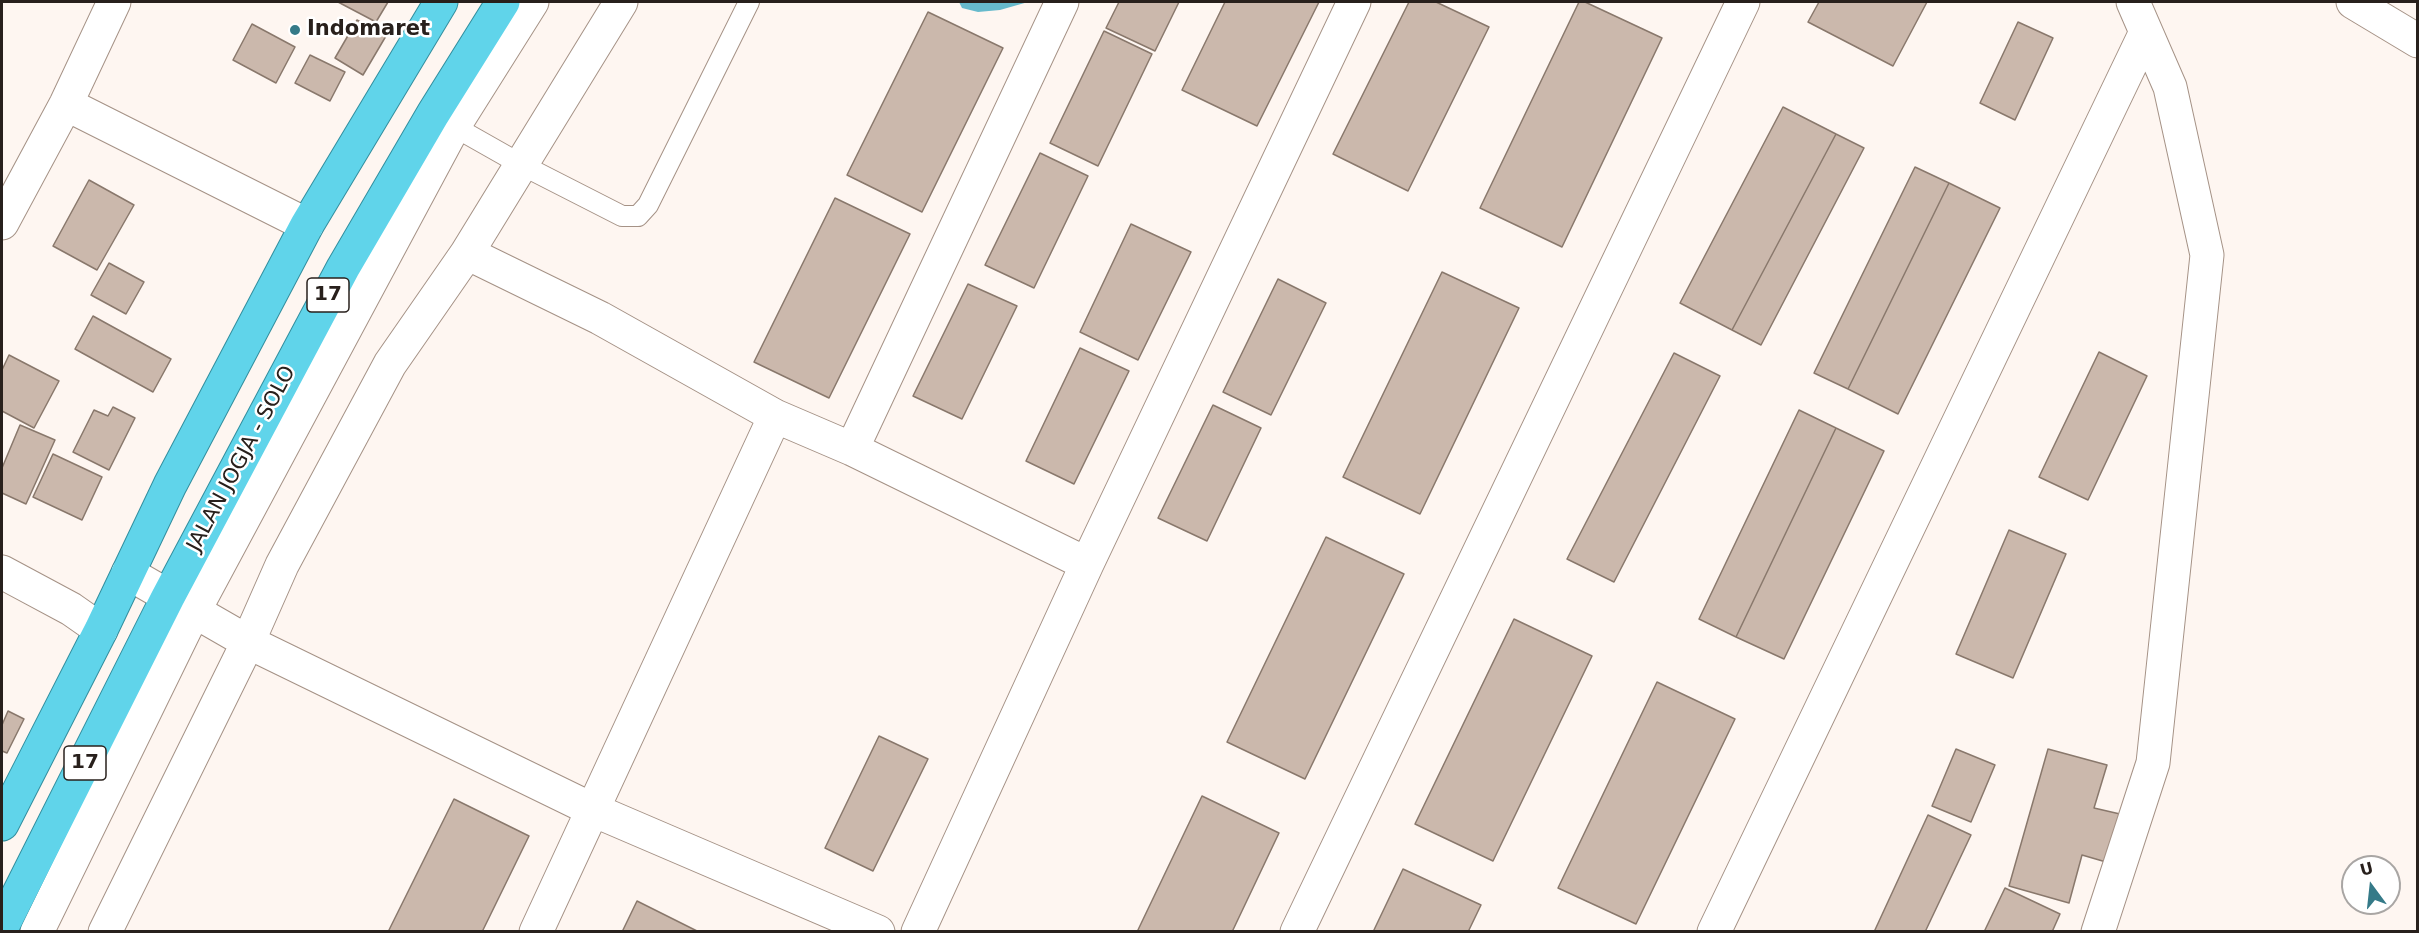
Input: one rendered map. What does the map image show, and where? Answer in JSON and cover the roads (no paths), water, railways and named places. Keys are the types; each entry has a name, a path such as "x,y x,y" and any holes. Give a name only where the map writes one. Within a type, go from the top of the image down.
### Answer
{"highway":[{"name":"17","path":"2,824 101,630 170,485 307,225 441,2"},
{"name":"JALAN JOGJA - SOLO","path":"2,927 121,725 343,268 443,120 503,2"}],"street":[{"path":"2,223 66,104 114,2"},
{"path":"443,120 532,2"},
{"path":"105,932 248,642 282,565 390,364 467,253 621,2"},
{"path":"852,449 1062,2"},
{"path":"918,932 1087,564 1354,2"},
{"path":"1297,932 1743,2"},
{"path":"2098,932 2153,762 2207,255 2170,87 2133,2"},
{"path":"2354,2 2386,10 2418,41"},
{"path":"1714,932 2146,32"},
{"path":"66,104 307,225"},
{"path":"467,253 600,318 775,416 852,449 1087,564"},
{"path":"536,932 775,416"},
{"path":"2,572 71,609 101,630"},
{"path":"128,573 248,642 591,809 878,932"},
{"path":"37,932 121,725"}],"lane":[{"path":"443,120 522,165 622,216 638,216 648,205 749,2"}],"water":[{"path":"959,2 1028,2 1000,10 978,12 962,8"}],"place":[{"name":"Indomaret","path":"295,30"}]}
